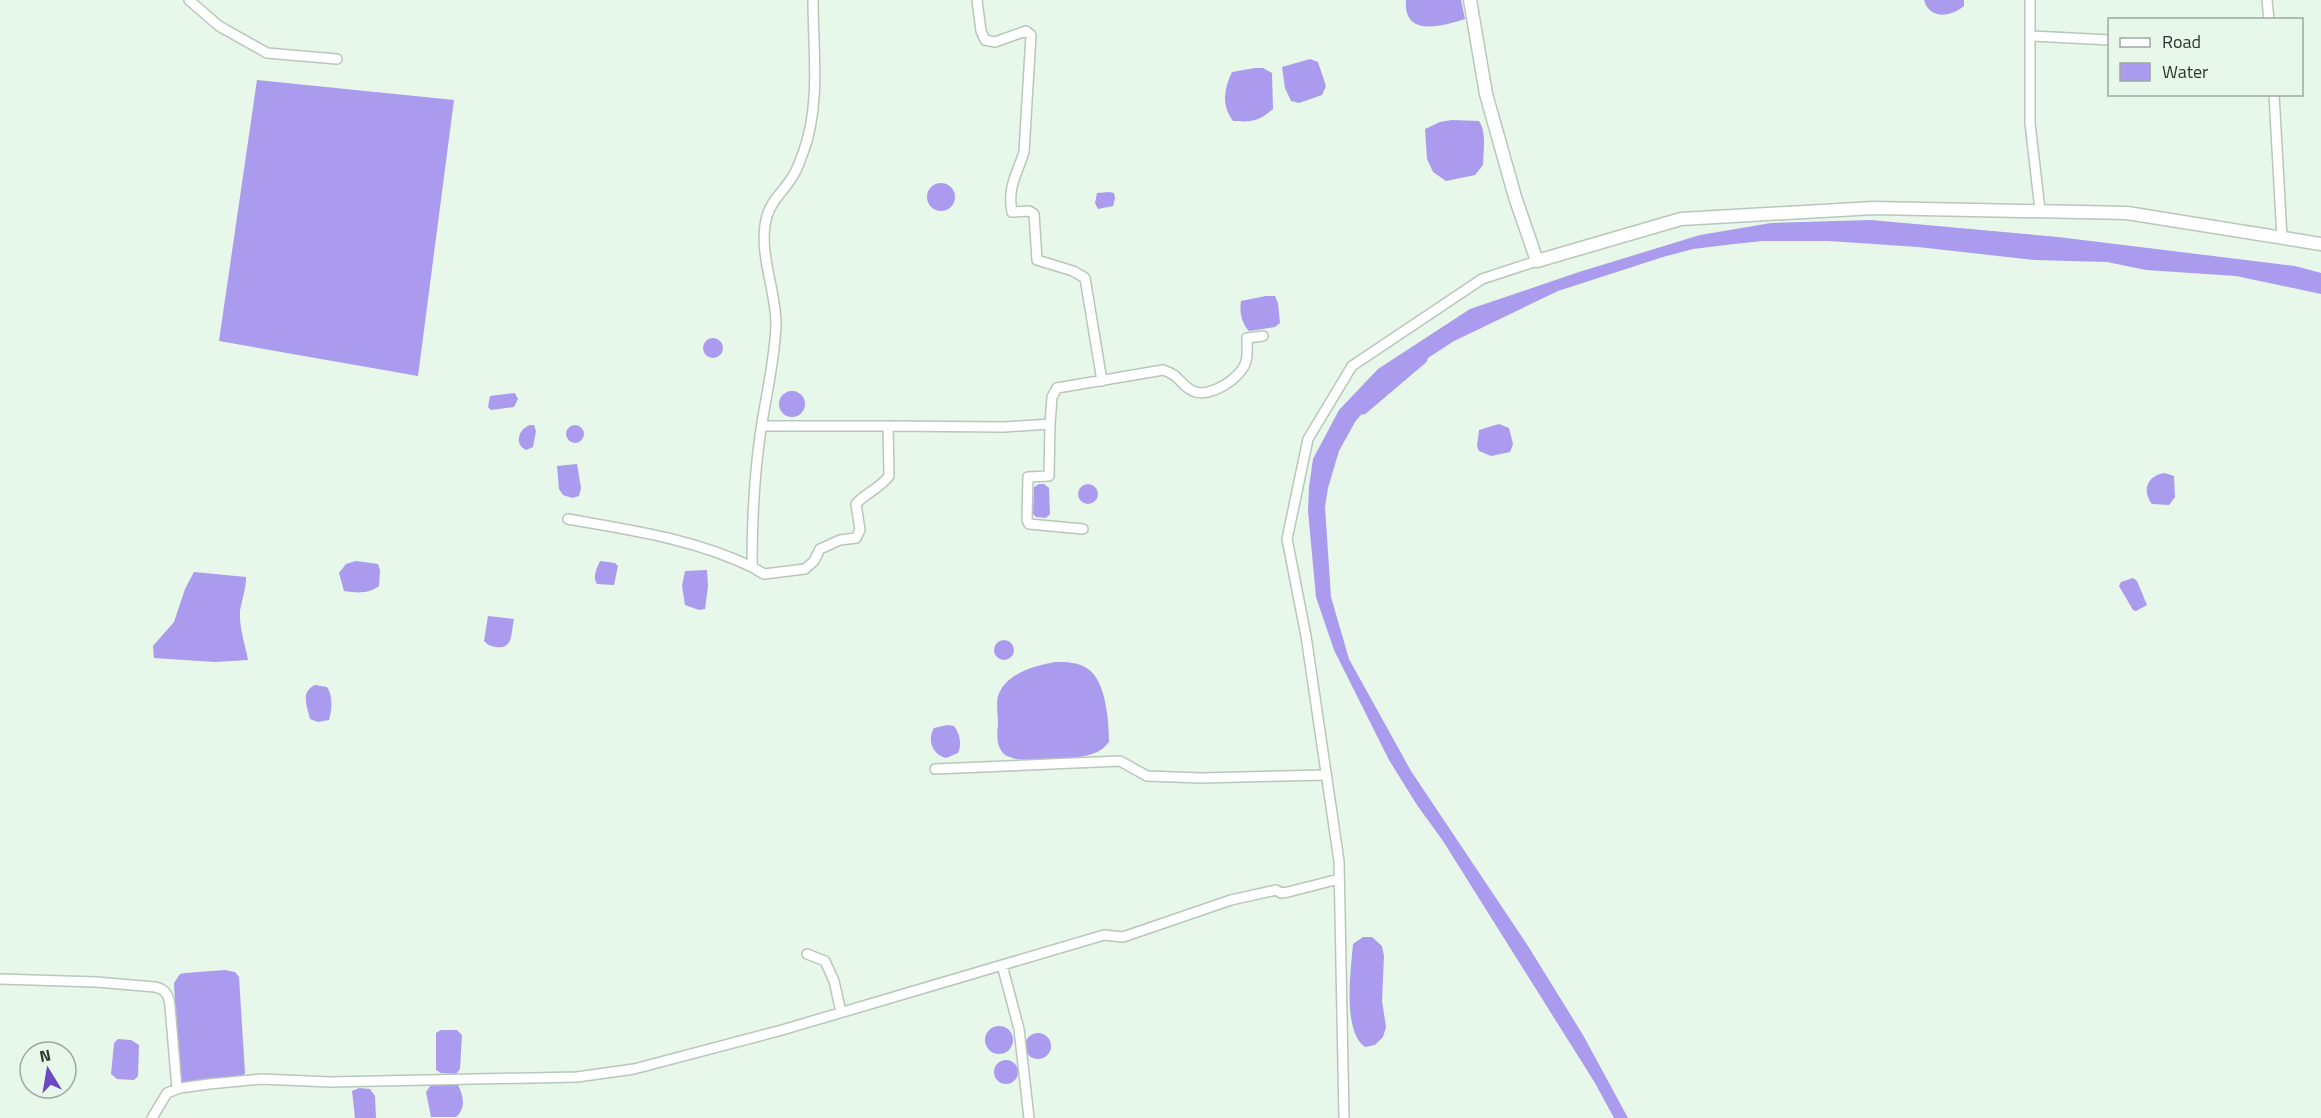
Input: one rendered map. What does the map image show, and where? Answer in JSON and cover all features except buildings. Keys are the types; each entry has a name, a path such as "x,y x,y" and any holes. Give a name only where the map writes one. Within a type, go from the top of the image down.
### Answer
{"main road":[{"path":"1470,0 1486,94 1515,197 1537,261 1681,219 1874,208 2127,213 2321,244"}],"street":[{"path":"189,0 219,26 267,53 337,59"},
{"path":"752,567 752,522 762,426 775,348 776,321 765,243 767,216 794,175 804,150 809,127 815,83 813,0"},
{"path":"977,0 981,31 985,40 995,42 1026,31 1031,35 1024,120 1024,152 1009,196 1012,213 1029,211 1034,214 1037,260 1073,271 1085,278 1102,381"},
{"path":"2030,0 2030,123 2040,210"},
{"path":"2267,0 2269,18"},
{"path":"2030,36 2108,40"},
{"path":"2274,96 2282,238"},
{"path":"1344,1118 1339,861 1306,636 1287,539 1308,439 1352,366 1482,279 1537,261"},
{"path":"1083,529 1029,524 1027,520 1028,477 1049,476 1052,397 1057,388 1163,370 1175,373 1194,392 1208,393 1232,380 1246,363 1247,338 1263,336"},
{"path":"762,426 1004,427 1050,424"},
{"path":"568,519 617,526 663,537 735,559 764,574 805,569 814,561 820,549 840,540 856,538 860,530 856,504 861,498 880,488 889,477 888,426"},
{"path":"935,768 1120,761 1147,776 1201,778 1326,775"},
{"path":"152,1118 167,1093 177,1089 261,1079 330,1082 577,1077 634,1069 782,1030 1104,935 1123,937 1231,900 1276,890 1281,893 1288,892 1339,879"},
{"path":"807,954 825,961 834,981 841,1012"},
{"path":"1002,965 1019,1029 1029,1118"},
{"path":"0,979 96,982 155,987 164,990 169,999 177,1089"}],"water":[{"path":"1406,0 1461,0 1465,19 1436,26 1418,25 1411,20 1407,12"},
{"path":"1924,0 1964,0 1964,6 1942,15 1931,11"},
{"path":"1310,59 1318,62 1326,86 1322,95 1299,103 1291,101 1285,88 1282,67"},
{"path":"1263,68 1272,73 1273,109 1255,120 1233,121 1225,103 1229,78 1232,72"},
{"path":"257,80 454,100 418,376 219,341"},
{"path":"1479,121 1484,137 1483,165 1475,175 1446,181 1433,172 1427,159 1425,129 1440,122"},
{"path":"941,183 951,187 955,197 951,207 941,211 931,207 927,197 931,187"},
{"path":"1097,193 1114,193 1113,206 1098,209 1095,203"},
{"path":"1871,220 2058,237 2295,266 2321,273 2321,294 2236,276 2146,270 2107,262 2034,260 1918,247 1829,241 1763,241 1734,244 1693,249 1663,257 1558,291 1454,341 1378,394 1355,422 1339,451 1325,507 1331,597 1349,659 1411,771 1528,946 1583,1035 1628,1118 1614,1118 1595,1083 1443,841 1389,760 1334,650 1316,597 1308,511 1313,459 1339,410 1378,369 1470,309 1579,272 1700,235 1771,223"},
{"path":"1275,296 1280,323 1275,327 1249,331 1242,318 1241,301"},
{"path":"713,338 720,341 723,348 720,355 713,358 706,355 703,348 706,341"},
{"path":"792,391 801,395 805,404 801,413 792,417 783,413 779,404 783,395"},
{"path":"515,393 518,399 514,407 491,410 488,407 490,396"},
{"path":"1499,424 1509,428 1513,444 1510,452 1491,456 1479,451 1477,446 1479,430"},
{"path":"530,425 534,425 536,431 533,447 526,450 520,445 519,437 520,433"},
{"path":"575,425 581,428 584,434 581,440 575,443 569,440 566,434 569,428"},
{"path":"577,464 581,488 579,496 572,498 563,495 559,489 557,466"},
{"path":"2165,473 2174,476 2175,497 2169,505 2152,504 2147,494 2148,484 2154,477"},
{"path":"1044,484 1049,488 1050,514 1046,518 1036,517 1033,514 1034,487"},
{"path":"1084,484 1092,484 1098,490 1098,498 1092,504 1084,504 1078,498 1078,490"},
{"path":"356,561 378,564 379,586 362,592 344,591 339,573 346,564"},
{"path":"600,561 615,563 618,566 614,585 597,584 595,575"},
{"path":"707,570 708,586 705,609 699,610 685,605 682,586 685,571"},
{"path":"194,572 246,577 240,617 248,660 215,662 154,658 153,646 174,622 185,589"},
{"path":"2133,578 2137,581 2147,605 2136,611 2133,610 2119,586 2121,582"},
{"path":"488,616 514,619 511,639 506,646 494,647 484,641"},
{"path":"1004,640 1011,643 1014,650 1011,657 1004,660 997,657 994,650 997,643"},
{"path":"1055,662 1081,665 1094,675 1103,692 1109,742 1100,750 1080,757 1036,761 1011,758 1004,754 998,744 998,696 1002,688 1014,676"},
{"path":"315,685 327,687 329,690 331,712 329,720 318,722 310,719 306,695 307,691"},
{"path":"954,726 960,743 958,753 946,758 934,750 931,737 934,728"},
{"path":"1363,937 1372,937 1382,946 1384,956 1382,1001 1386,1027 1383,1037 1375,1045 1365,1047 1353,1028 1350,999 1353,944"},
{"path":"225,970 235,972 239,977 245,1073 242,1077 182,1082 179,1080 174,983 180,974"},
{"path":"999,1026 1009,1030 1013,1040 1009,1050 999,1054 989,1050 985,1040 989,1030"},
{"path":"441,1030 457,1030 462,1035 460,1069 456,1074 441,1073 436,1070 436,1033"},
{"path":"1038,1033 1047,1037 1051,1046 1047,1055 1038,1059 1029,1055 1025,1046 1029,1037"},
{"path":"118,1039 131,1040 139,1045 138,1076 134,1080 117,1079 111,1074 114,1043"},
{"path":"1006,1060 1015,1063 1018,1072 1015,1081 1006,1084 997,1081 994,1072 997,1063"},
{"path":"432,1083 457,1083 463,1105 456,1117 431,1117 426,1092"},
{"path":"359,1088 370,1089 375,1096 376,1118 355,1118 352,1091"}],"waterway":[{"path":"1363,410 1423,359"}]}
